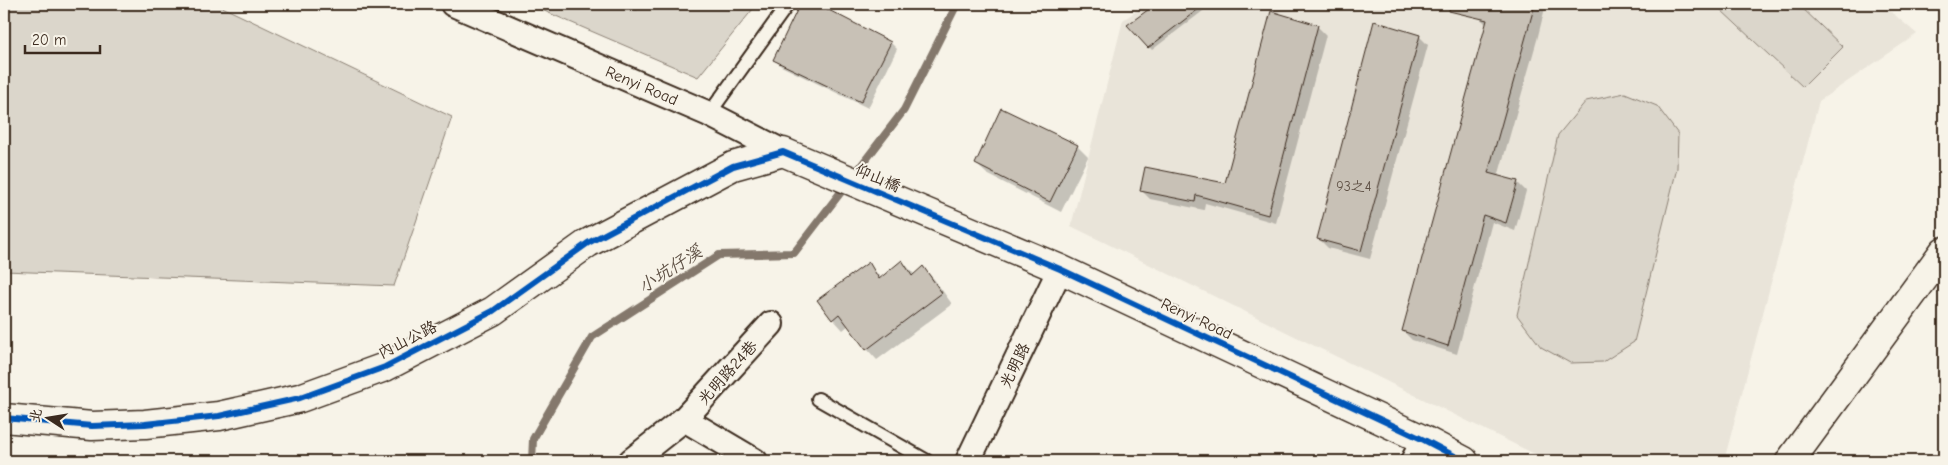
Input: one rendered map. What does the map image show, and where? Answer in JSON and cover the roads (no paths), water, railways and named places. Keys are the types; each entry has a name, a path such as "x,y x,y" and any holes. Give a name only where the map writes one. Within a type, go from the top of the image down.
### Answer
{"main road":[{"name":"Renyi Road","path":"783,152 829,170"},
{"name":"內山公路","path":"4,418 92,426 145,424 219,416 300,398 385,367 493,310 588,243 689,188 733,166 783,152"},
{"name":"仰山橋","path":"829,170 915,208"},
{"name":"Renyi Road","path":"915,208 1060,269 1419,451 1464,461"},
{"path":"1790,461 1944,251"}],"street":[{"name":"Renyi Road","path":"452,4 709,114 783,152"},
{"name":"光明路","path":"968,461 1060,269"},
{"name":"光明路24巷","path":"631,461 684,419 770,324"},
{"name":"光明路24巷","path":"684,419 755,461"}],"lane":[{"path":"709,114 788,4"},
{"path":"818,399 927,461"}],"waterway":[{"name":"小坑仔溪","path":"532,461 533,439 592,337 719,255 794,253 904,110 957,4"}]}
